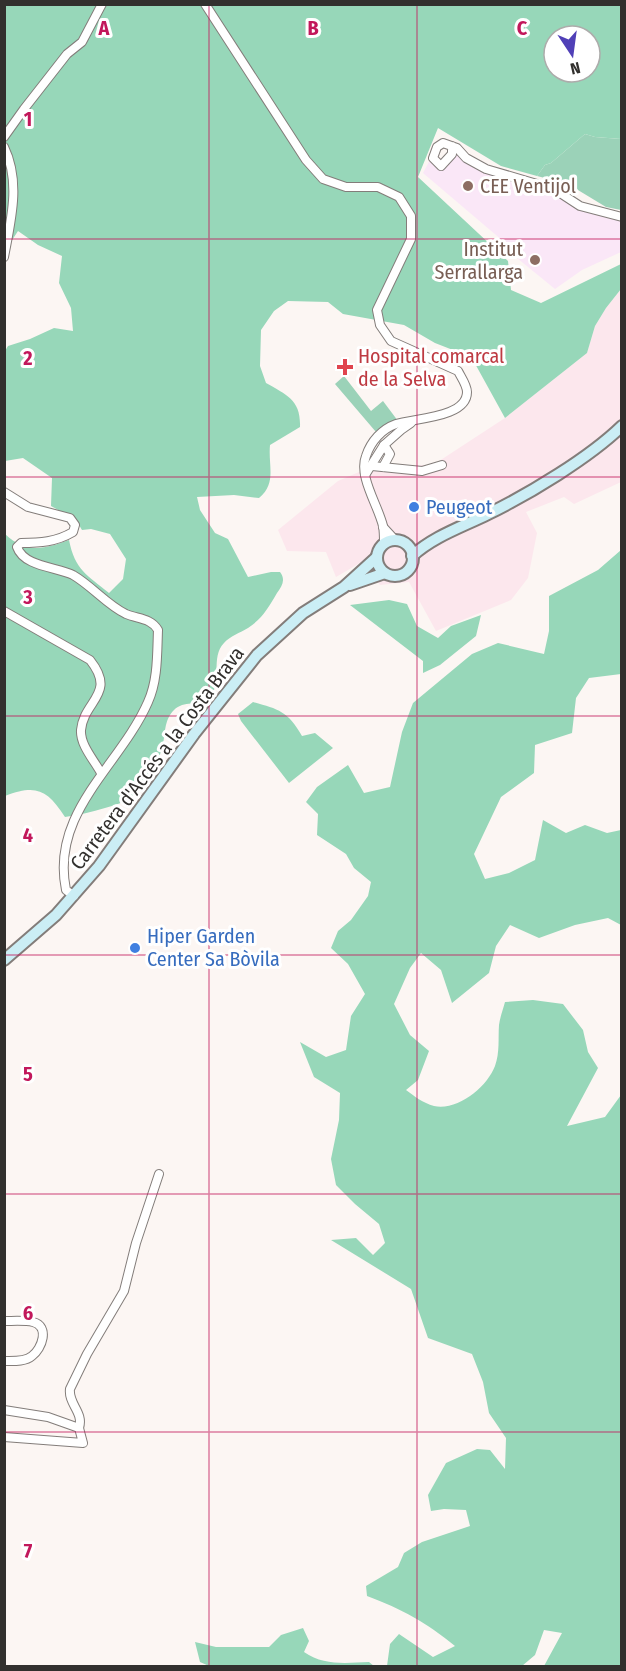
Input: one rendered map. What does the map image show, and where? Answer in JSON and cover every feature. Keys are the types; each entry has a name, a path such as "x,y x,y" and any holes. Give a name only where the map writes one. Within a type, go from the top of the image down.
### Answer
{"main road":[{"path":"412,556 434,539 490,513 543,483 585,455 621,426"},
{"path":"401,542 412,556 411,565 404,573 394,575 385,573 378,565 377,557 384,544 401,542 434,539"},
{"name":"Carretera d'Accés a la Costa Brava","path":"4,960 74,896 104,859 226,692 257,655 303,613 344,587 377,557"},
{"name":"Carretera d'Accés a la Costa Brava","path":"344,587 385,573"}],"street":[{"path":"4,137 67,54 82,42 102,4"},
{"path":"205,4 306,160 323,179 346,188 378,187 399,197 411,216 411,239 377,310 380,325 391,340 458,371 467,391 460,407 445,413 397,423 382,431 372,444 365,457 363,468 383,527 384,544"},
{"path":"452,146 486,169 554,189 580,206 621,217"},
{"path":"4,147 15,184 4,257"},
{"path":"365,475 384,445 401,429 416,420"},
{"path":"383,467 390,454 384,445"},
{"path":"365,457 372,466 422,471 442,465"},
{"path":"4,492 28,507 70,518 75,525 72,532 63,538 42,543 21,543 17,547 19,552 31,561 73,575 125,614 146,620 156,625 158,630 154,686 151,694 132,733 101,773 76,814 64,847 62,872 66,890 74,896"},
{"path":"383,527 401,542"},
{"path":"4,611 90,660 98,669 102,681 97,696 83,721 81,732 84,746 101,773"},
{"path":"4,1437 83,1443 79,1428 81,1416 69,1395 70,1389 87,1354 124,1291 136,1243 159,1174"},
{"path":"4,1321 33,1322 40,1325 44,1333 40,1348 31,1358 4,1361"},
{"path":"4,1410 48,1417 79,1428"}],"shaded area":[{"path":"457,150 485,171 553,191 582,211 621,221 621,252 582,270 555,289 501,245 503,241 423,173 431,158 444,168"},
{"path":"621,289 621,482 574,504 564,497 526,512 537,533 528,578 511,600 436,631 409,582 380,585 365,560 336,577 326,552 287,551 278,530 338,481 359,472 402,465 433,465 505,418 587,353 595,326"}],"green space":[{"path":"5,5 621,5 621,139 585,134 551,163 545,165 537,176 501,166 438,128 418,177 508,261 511,290 541,303 621,264 621,289 595,326 587,353 505,418 473,360 435,343 404,325 343,314 328,302 288,301 274,311 261,330 260,366 266,383 286,395 295,404 300,418 300,427 270,445 270,480 265,492 259,498 234,495 197,497 200,510 215,533 228,539 248,577 280,572 283,578 282,585 258,620 229,638 220,649 215,685 209,700 182,705 170,714 166,723 161,752 141,789 130,799 115,805 65,817 47,795 40,792 25,790 5,796 5,534 20,545 36,548 52,546 69,540 78,565 109,593 123,579 126,559 110,534 91,529 82,530 76,520 51,506 52,478 23,458 5,461 5,351 8,346 54,328 73,331 71,308 59,283 62,256 38,245 18,231 5,251"},
{"path":"585,134 621,139 621,210 606,207 568,184 537,176 545,165 551,163"},
{"path":"344,376 371,411 383,401 398,421 376,432 335,384"},
{"path":"621,550 621,674 589,678 576,698 572,733 535,745 534,773 501,797 474,854 485,879 509,873 535,860 543,820 566,833 585,825 607,833 621,830 621,925 608,918 575,925 539,938 510,925 496,946 489,973 452,1003 441,970 421,953 410,968 394,1004 410,1035 429,1051 418,1080 406,1090 430,1105 443,1107 453,1105 479,1089 491,1074 497,1061 499,1025 505,1002 533,1000 563,1004 583,1030 588,1052 598,1068 567,1126 605,1117 621,1095 621,1666 544,1666 562,1633 544,1630 535,1655 522,1666 387,1666 390,1644 399,1634 433,1657 455,1646 414,1617 367,1596 366,1586 398,1567 404,1553 422,1542 470,1526 466,1510 431,1511 428,1495 446,1463 477,1449 490,1450 505,1469 506,1438 489,1413 483,1382 472,1354 428,1338 411,1289 331,1240 356,1238 373,1255 385,1243 379,1224 336,1185 331,1159 339,1120 340,1093 314,1077 300,1042 326,1057 346,1050 351,1016 365,994 348,964 331,948 338,931 351,920 368,896 371,882 354,868 346,854 317,835 318,814 306,802 317,787 348,765 364,793 390,787 402,732 413,703 472,654 498,643 544,654 549,631 549,596 598,570"},
{"path":"389,600 407,604 417,626 438,638 451,626 481,615 476,636 440,665 423,673 423,661 350,605"},
{"path":"253,702 282,712 292,721 302,736 315,733 333,748 289,783 241,721 238,714"},
{"path":"303,1628 309,1641 304,1652 327,1662 369,1662 374,1666 209,1666 200,1662 195,1642 216,1647 269,1647 281,1635"}],"place":[{"name":"CEE Ventijol","path":"468,186"},
{"name":"Institut Serrallarga","path":"535,260"},
{"name":"Hospital comarcal de la Selva","path":"345,367"},
{"name":"Peugeot","path":"414,507"},
{"name":"Hiper Garden Center Sa Bòvila","path":"135,948"}]}
